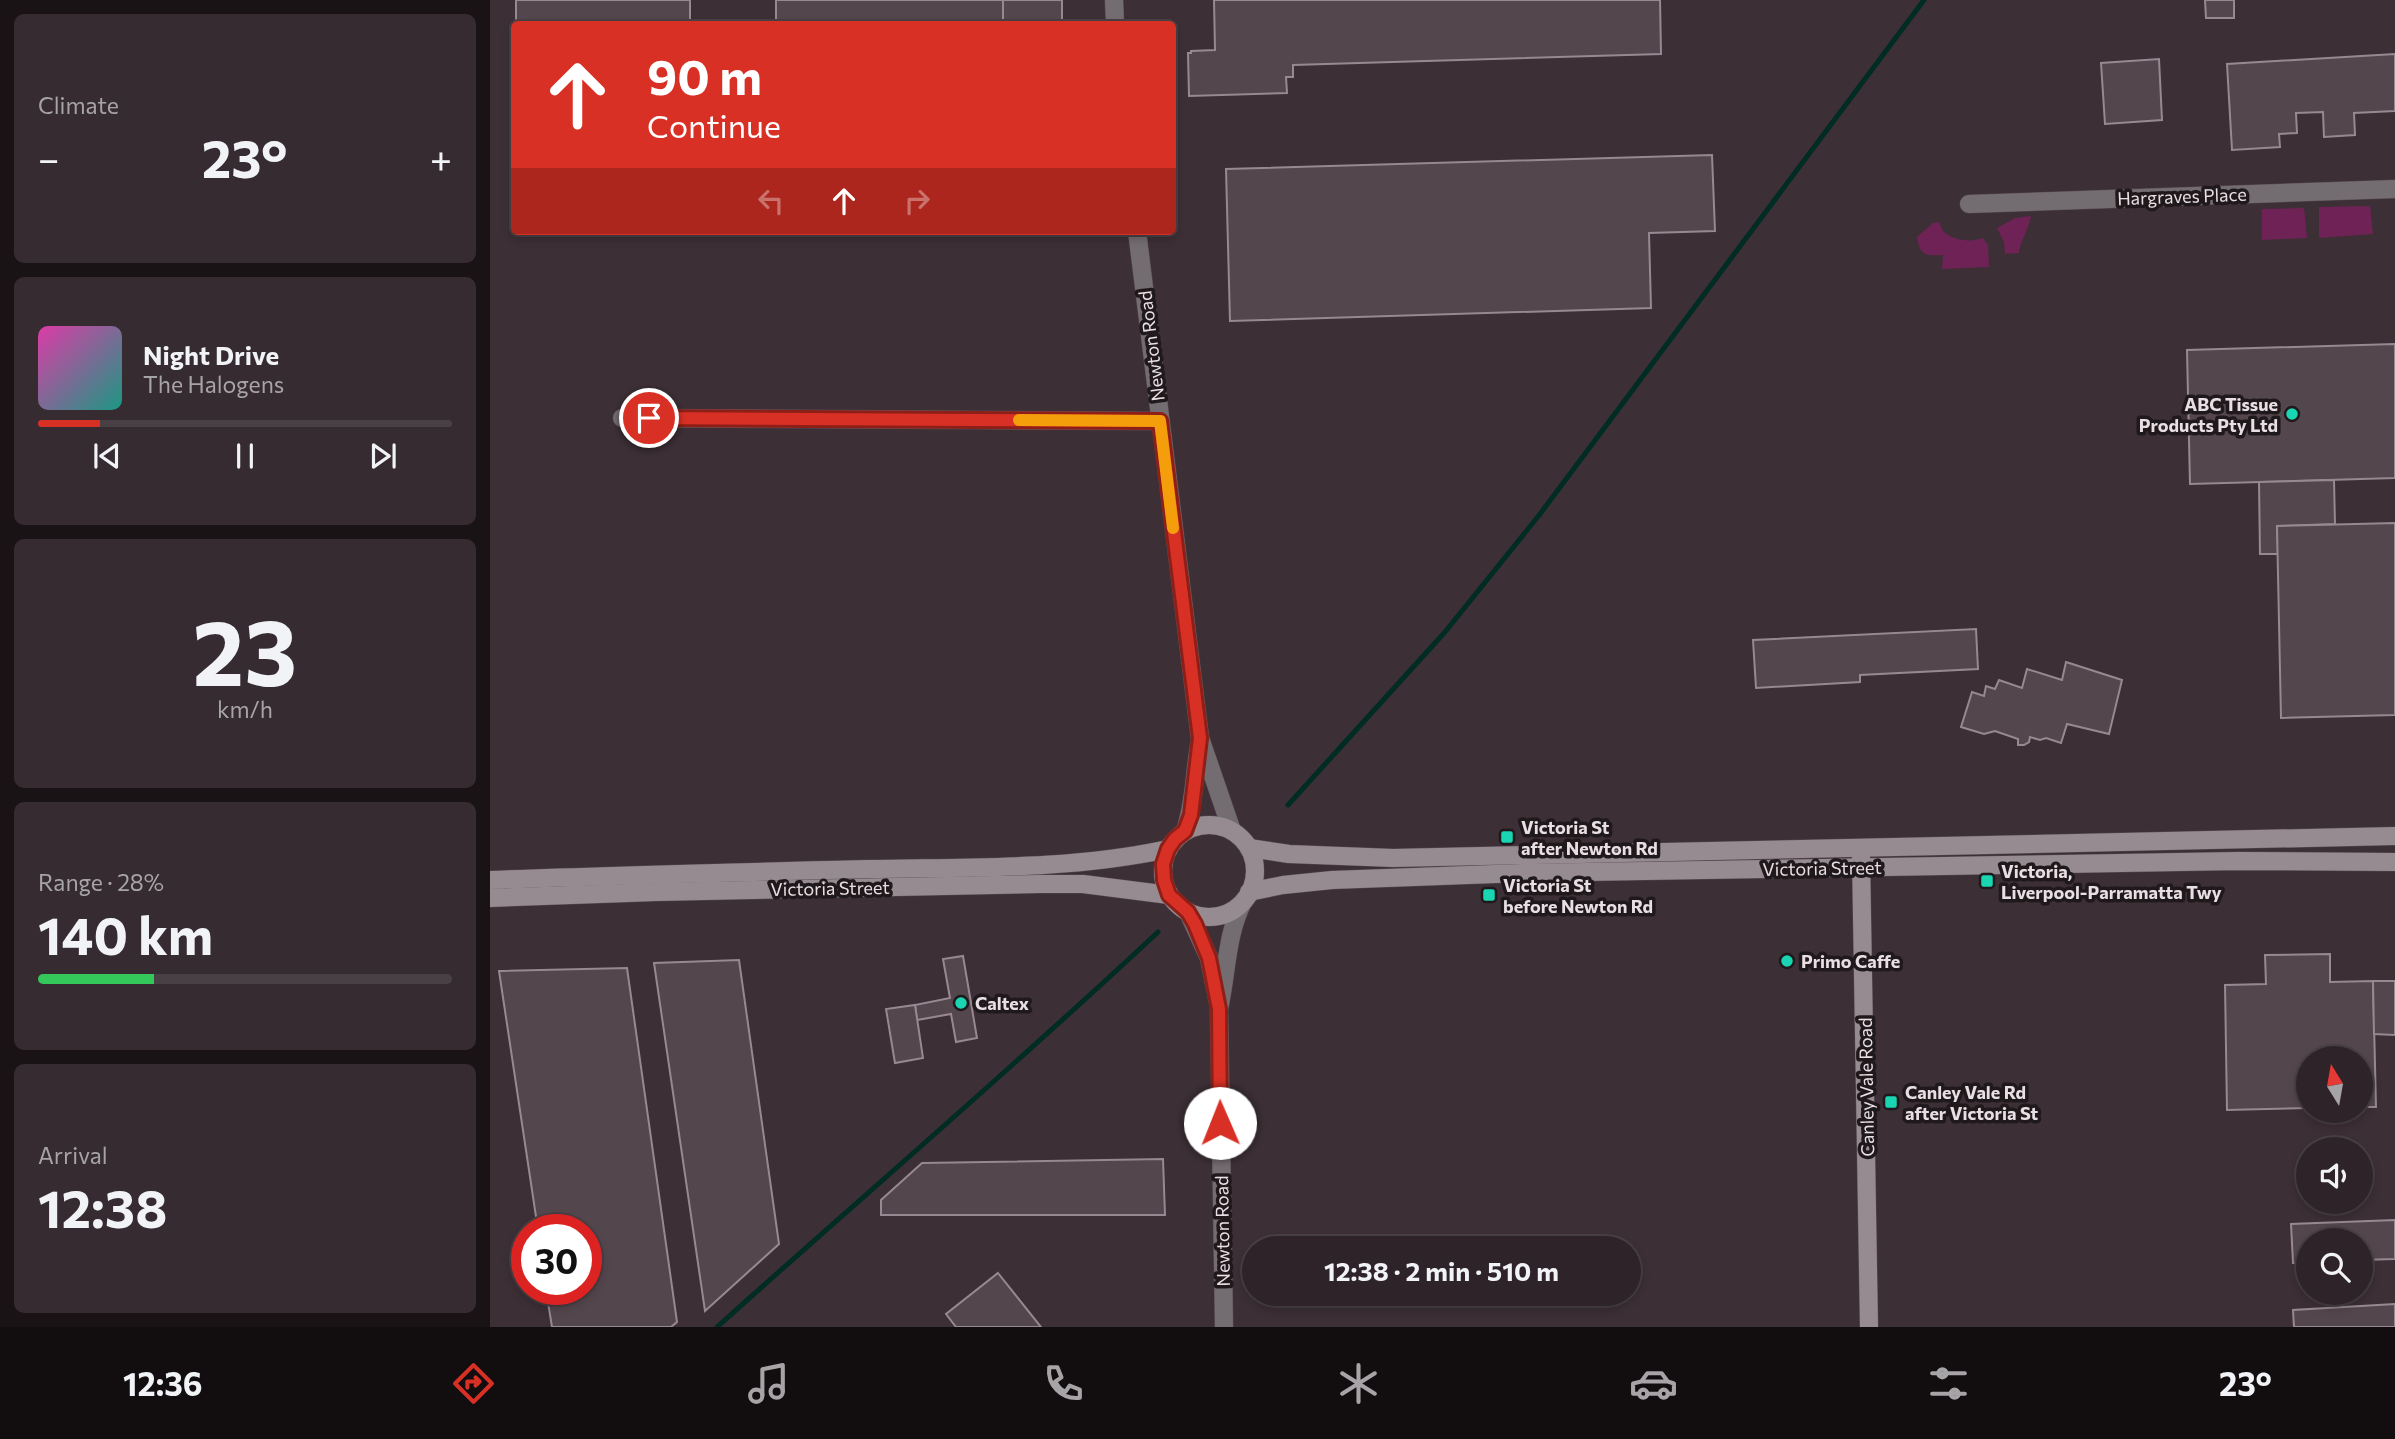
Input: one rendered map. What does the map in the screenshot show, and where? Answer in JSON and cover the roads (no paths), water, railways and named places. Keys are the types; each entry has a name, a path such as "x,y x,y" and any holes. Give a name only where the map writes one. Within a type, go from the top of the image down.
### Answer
{"main road":[{"path":"1209,825 1221,826 1232,831 1249,848 1254,870 1246,897 1224,914 1199,916 1188,912 1169,895 1163,864 1168,849 1185,831 1209,825"},
{"name":"Victoria Street","path":"1249,848 1289,854 1393,858 2395,836"},
{"name":"Canley Vale Road","path":"1861,847 1869,1327"},
{"name":"Victoria Street","path":"490,880 668,873 1030,866 1126,859 1168,849"},
{"name":"Victoria Street","path":"1246,897 1283,885 1385,877 2239,861 2395,862"},
{"name":"Victoria Street","path":"490,898 1040,884 1083,884 1169,895"}],"street":[{"path":"1114,0 1115,21"},
{"name":"Hargraves Place","path":"1969,204 2395,189"},
{"name":"Newton Road","path":"1138,235 1200,738 1232,831"},
{"path":"622,418 1160,421"},
{"path":"1185,831 1194,794 1200,738"},
{"name":"Newton Road","path":"1219,1009 1229,939 1234,919 1246,897"},
{"name":"Newton Road","path":"1188,912 1209,958 1219,1009 1224,1327"}],"waterway":[{"path":"1288,805 1445,632 1540,514 1924,0"},
{"path":"717,1327 994,1082 1158,932"}],"place":[{"name":"ABC Tissue Products Pty Ltd","path":"2292,414"},
{"name":"Victoria St after Newton Rd","path":"1507,837"},
{"name":"Victoria, Liverpool-Parramatta Twy","path":"1987,881"},
{"name":"Victoria St before Newton Rd","path":"1489,895"},
{"name":"Primo Caffe","path":"1787,961"},
{"name":"Caltex","path":"961,1003"},
{"name":"Canley Vale Rd after Victoria St","path":"1891,1102"}]}
